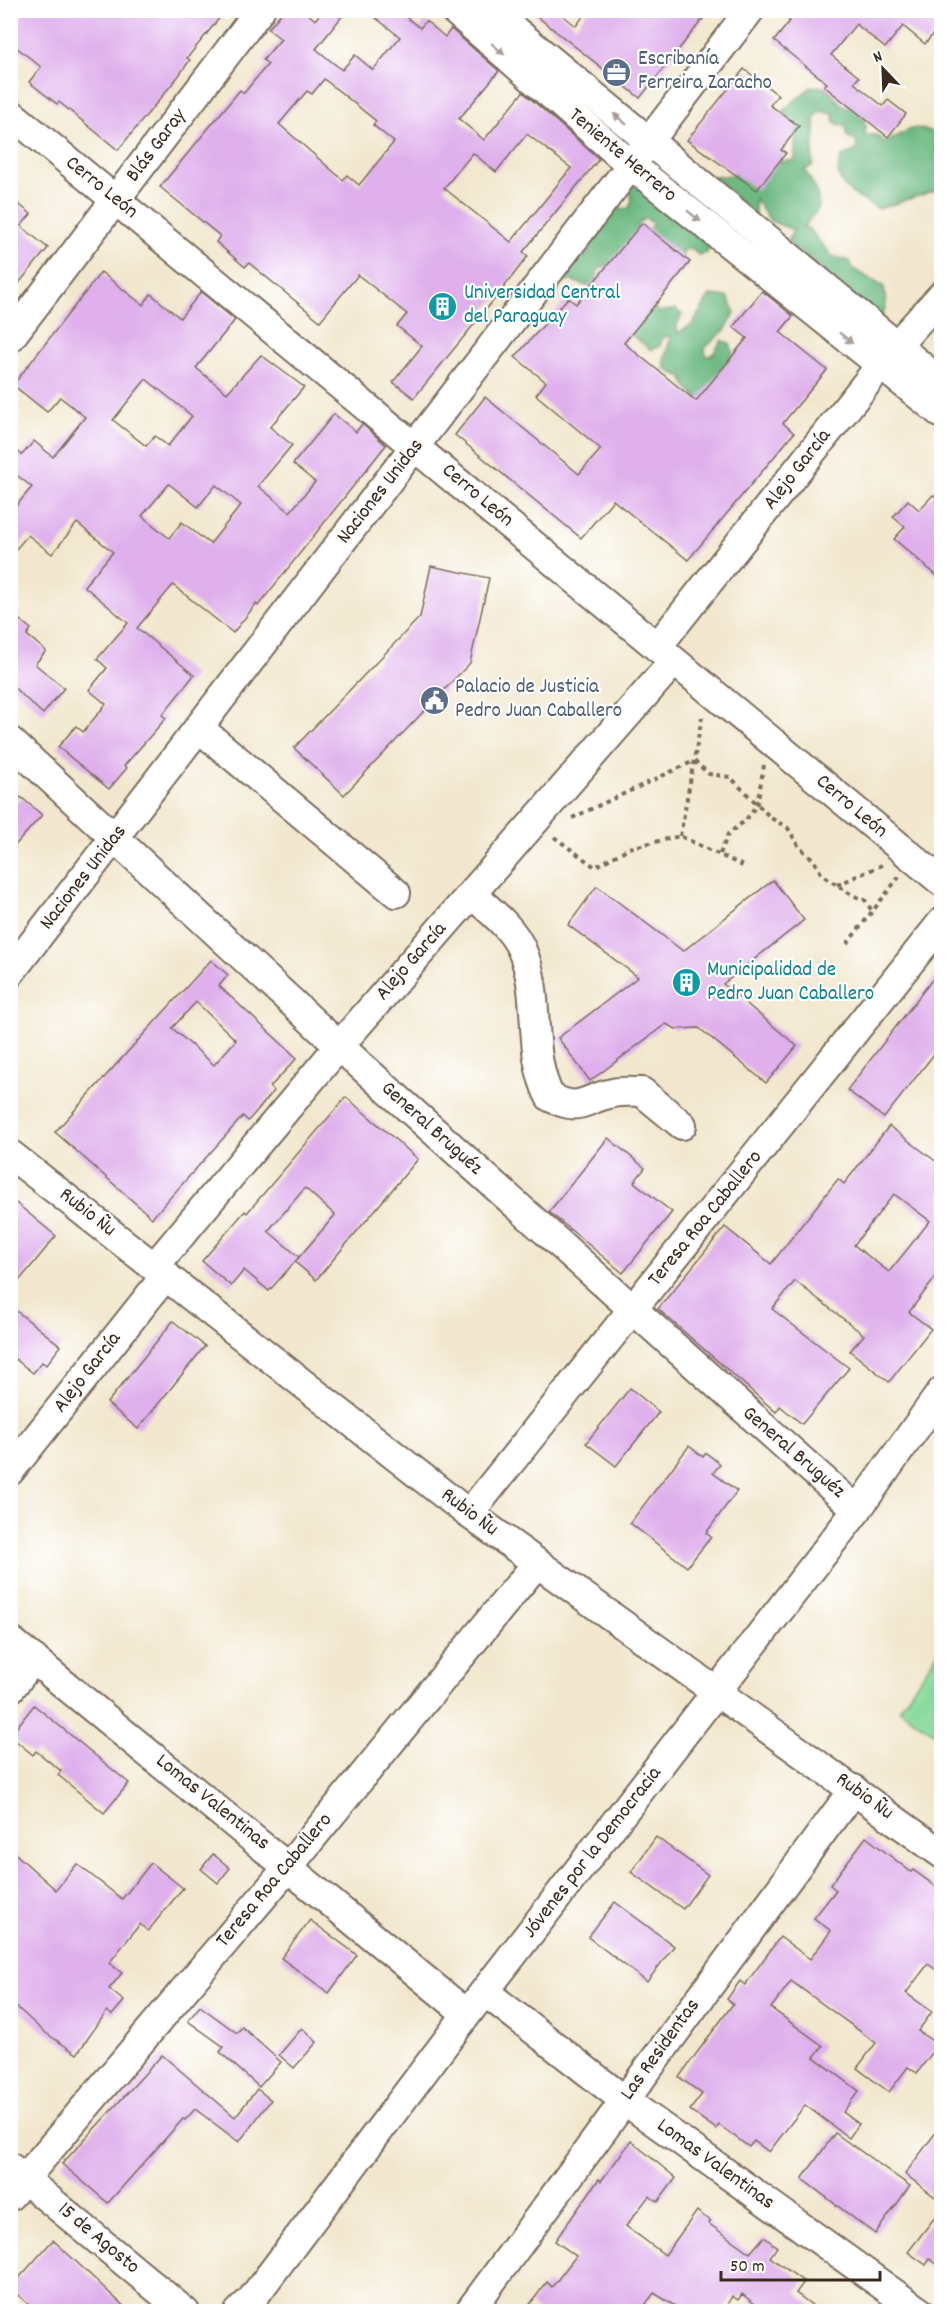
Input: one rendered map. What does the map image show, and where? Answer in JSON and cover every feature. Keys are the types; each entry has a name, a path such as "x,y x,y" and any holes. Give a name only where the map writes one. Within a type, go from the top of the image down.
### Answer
{"street":[{"name":"Blás Garay","path":"10,338 260,10"},
{"name":"Teniente Herrero","path":"453,10 485,17 648,142 780,268 888,356 942,414"},
{"name":"Naciones Unidas","path":"10,973 750,10"},
{"name":"Teniente Herrero","path":"485,17 631,165 780,268"},
{"name":"Cerro León","path":"10,113 942,882"},
{"name":"Alejo García","path":"10,1471 160,1271 339,1046 472,894 666,654 888,356 942,296"},
{"name":"Teniente Herrero","path":"888,356 942,383"},
{"path":"199,728 396,893"},
{"name":"General Bruguéz","path":"10,741 339,1046 632,1311 857,1510"},
{"path":"472,894 502,922 521,948 532,981 538,1068 550,1097 568,1106 587,1103 613,1093 642,1092 682,1125"},
{"name":"Teresa Roa Caballero","path":"468,1514 942,922"},
{"name":"Rubio Ñu","path":"10,1154 468,1514 942,1854"},
{"name":"Jóvenes por la Democracia","path":"253,2307 476,2003 718,1693 857,1510 942,1391"},
{"name":"Teresa Roa Caballero","path":"15,2181 289,1866 537,1563"},
{"name":"Lomas Valentinas","path":"10,1640 289,1866 476,2003 624,2100 920,2312"},
{"path":"10,1689 34,1659"},
{"name":"Las Residentas","path":"469,2312 854,1789"},
{"name":"15 de Agosto","path":"15,2181 185,2312"}],"path":[{"path":"680,836 703,713 712,720"},
{"path":"694,761 710,774 730,777 771,818 788,828 800,847 813,859 822,875 865,900 872,911"},
{"path":"573,812 566,820 694,761"},
{"path":"720,854 728,834 746,820 757,804 764,762 773,769"},
{"path":"559,828 552,836 595,867 629,848 680,836 745,867"},
{"path":"837,885 889,862"},
{"path":"847,944 900,879 894,870"}],"green space":[{"path":"811,87 826,88 842,105 859,110 866,126 865,135 877,135 885,143 915,128 928,130 937,134 941,147 941,196 939,189 879,209 854,195 842,183 839,175 842,156 857,150 856,141 847,136 846,127 834,122 833,114 820,111 815,118 813,165 805,170 817,191 819,208 803,227 808,228 832,256 850,261 853,269 884,287 886,305 880,322 787,241 794,230 770,221 755,199 755,216 713,177 740,174 756,180 779,162 795,160 795,134 782,117 786,108"},
{"path":"633,183 710,245 707,253 698,255 692,248 683,250 683,259 644,238 653,223 645,218 638,224 640,233 608,265 599,268 596,277 601,284 653,306 659,312 676,309 682,315 677,324 677,333 692,325 710,295 728,297 735,313 726,329 705,348 706,357 713,354 722,340 730,344 733,352 707,399 698,399 686,386 682,377 666,370 664,361 671,336 663,337 660,346 651,350 629,333 591,296 590,287 572,281 562,281 556,273 579,251 585,257 589,251 583,234 613,205 621,209 629,208 632,199 629,191"},
{"path":"941,1648 941,1738 899,1709"}],"building":[{"path":"10,10 226,10 187,58 190,60 177,78 118,150 59,102 57,104 29,82 41,67 10,42"},
{"path":"284,10 304,10 315,20 323,10 347,10 316,49 342,70 355,55 373,70 400,37 366,10 397,10 420,28 426,21 445,37 451,29 499,71 459,119 484,140 523,92 599,159 523,252 528,256 414,398 393,382 422,346 397,326 407,314 358,275 320,321 249,263 245,267 216,242 220,236 160,187 240,90 244,93 268,64 263,60 281,39 268,29","holes":["324,79 376,121 373,125 394,142 359,185 347,175 343,180 279,124 307,91 312,94","527,134 571,168 511,242 444,188 473,153 496,172"]},
{"path":"529,10 556,10 576,26 588,10 710,10 640,98"},
{"path":"778,10 942,10 942,23 925,44 903,26 885,48 856,24 831,55 859,77 854,83 883,106 888,100 906,114 888,137 824,86 827,83 774,41 790,21"},
{"path":"744,69 778,95 770,105 799,126 781,150 786,153 757,190 687,140"},
{"path":"10,197 31,214 21,226 48,248 10,294"},
{"path":"642,223 690,262 624,343 696,401 747,338 733,327 762,291 793,316 780,332 827,370 783,423 794,433 688,560 613,500 581,538 455,435 485,397 579,474 601,449 536,395 546,382 515,357 568,298 576,304"},
{"path":"101,272 143,305 151,294 180,318 201,292 235,320 196,368 227,393 261,355 304,387 270,427 292,445 258,486 290,512 315,482 293,464 334,414 356,432 362,424 386,445 258,606 256,604 233,633 173,585 137,628 194,675 162,715 166,718 124,766 127,768 109,789 58,747 76,726 83,732 106,704 89,690 107,668 97,659 128,623 84,586 113,552 77,523 52,554 28,535 10,556 10,513 32,487 10,470 10,445 22,455 34,441 53,457 85,417 60,397 47,412 13,385","holes":["146,379 192,416 168,446 155,436 146,446 113,420","169,484 198,507 216,485 241,505 210,544 182,522 169,538 142,516"]},
{"path":"933,495 942,502 942,580 894,539 905,527 893,517 908,500 919,510"},
{"path":"431,566 489,578 470,663 344,795 294,748 420,617"},
{"path":"10,612 31,629 27,635 46,651 35,664 64,688 43,714 10,684"},
{"path":"21,797 42,815 10,851 10,809"},
{"name":"Municipalidad de Pedro Juan Caballero","path":"773,880 804,920 723,984 797,1046 766,1083 699,1028 676,1029 666,1024 590,1081 558,1038 638,977 568,925 597,886 683,951"},
{"path":"211,960 228,975 219,986 297,1058 270,1087 274,1091 248,1121 243,1116 152,1218 55,1132","holes":["196,1002 236,1040 214,1065 172,1028"]},
{"path":"942,967 942,1044 884,1118 847,1090"},
{"path":"346,1097 418,1159 316,1280 295,1262 335,1215 305,1188 268,1231 299,1257 269,1291 244,1270 231,1286 202,1261 245,1211 247,1213"},
{"path":"889,1126 942,1166 942,1269 909,1312 931,1329 889,1382 850,1351 864,1335 795,1281 772,1309 849,1368 802,1424 780,1406 776,1412 658,1309 725,1227 771,1264 838,1179 844,1184","holes":["894,1194 930,1221 889,1272 854,1245"]},
{"path":"608,1138 645,1168 634,1182 672,1212 623,1273 549,1212"},
{"path":"10,1198 56,1236 10,1292"},
{"path":"10,1306 61,1346 46,1365 42,1362 33,1373 10,1355"},
{"path":"173,1321 205,1346 138,1429 107,1403"},
{"path":"630,1388 659,1412 616,1466 586,1443"},
{"path":"689,1446 703,1457 706,1453 720,1464 713,1473 737,1491 706,1533 711,1537 687,1567 630,1523"},
{"path":"34,1705 129,1783 104,1813 58,1775 61,1771 36,1751 33,1755 10,1736"},
{"path":"656,1837 708,1875 683,1909 631,1872"},
{"path":"866,1837 911,1872 913,1870 942,1891 942,1974 928,1964 906,1993 932,2012 918,2031 938,2045 917,2073 908,2067 889,2092 857,2068 876,2043 791,1981 771,2008 823,2046 814,2057 859,2091 843,2112 859,2124 849,2138 805,2105 769,2152 754,2141 749,2147 719,2125 716,2129 690,2110 702,2094 679,2077 733,2004 727,1999 740,1981 745,1985 780,1937 810,1959 831,1931 814,1918 836,1890 830,1885"},
{"path":"10,1849 56,1890 77,1864 122,1899 151,1863 183,1888 148,1931 140,1924 109,1963 122,1973 109,1989 124,2001 112,2015 107,2011 77,2054 43,2031 10,2001"},
{"path":"213,1854 230,1868 218,1883 201,1869"},
{"path":"615,1902 674,1946 647,1982 588,1937"},
{"path":"310,1920 357,1955 329,1993 281,1958"},
{"path":"200,2006 237,2033 242,2027 281,2062 259,2087 220,2052 224,2047 188,2021"},
{"path":"302,2028 317,2042 294,2068 279,2055"},
{"path":"162,2055 235,2117 257,2089 271,2100 239,2142 195,2109 185,2120 183,2119 108,2203 62,2164"},
{"path":"942,2124 942,2188 935,2197 905,2174"},
{"path":"835,2133 910,2186 875,2234 802,2179"},
{"path":"631,2141 676,2178 658,2202 649,2196 626,2226 665,2255 697,2211 710,2221 708,2223 750,2253 764,2237 777,2247 770,2257 804,2282 796,2293 821,2312 765,2312 742,2294 738,2300 732,2296 723,2312 685,2312 654,2293 640,2312 540,2312 530,2304 547,2282 552,2287 576,2256 555,2241 599,2179 601,2181"},
{"path":"942,2208 942,2268 930,2259 926,2265 908,2252"},
{"path":"53,2240 130,2312 37,2312 10,2288"}],"place":[{"name":"Escribanía Ferreira Zaracho","path":"617,72"},
{"name":"Universidad Central del Paraguay","path":"443,306"},
{"name":"Palacio de Justicia Pedro Juan Caballero","path":"434,700"},
{"name":"Municipalidad de Pedro Juan Caballero","path":"686,983"}]}
